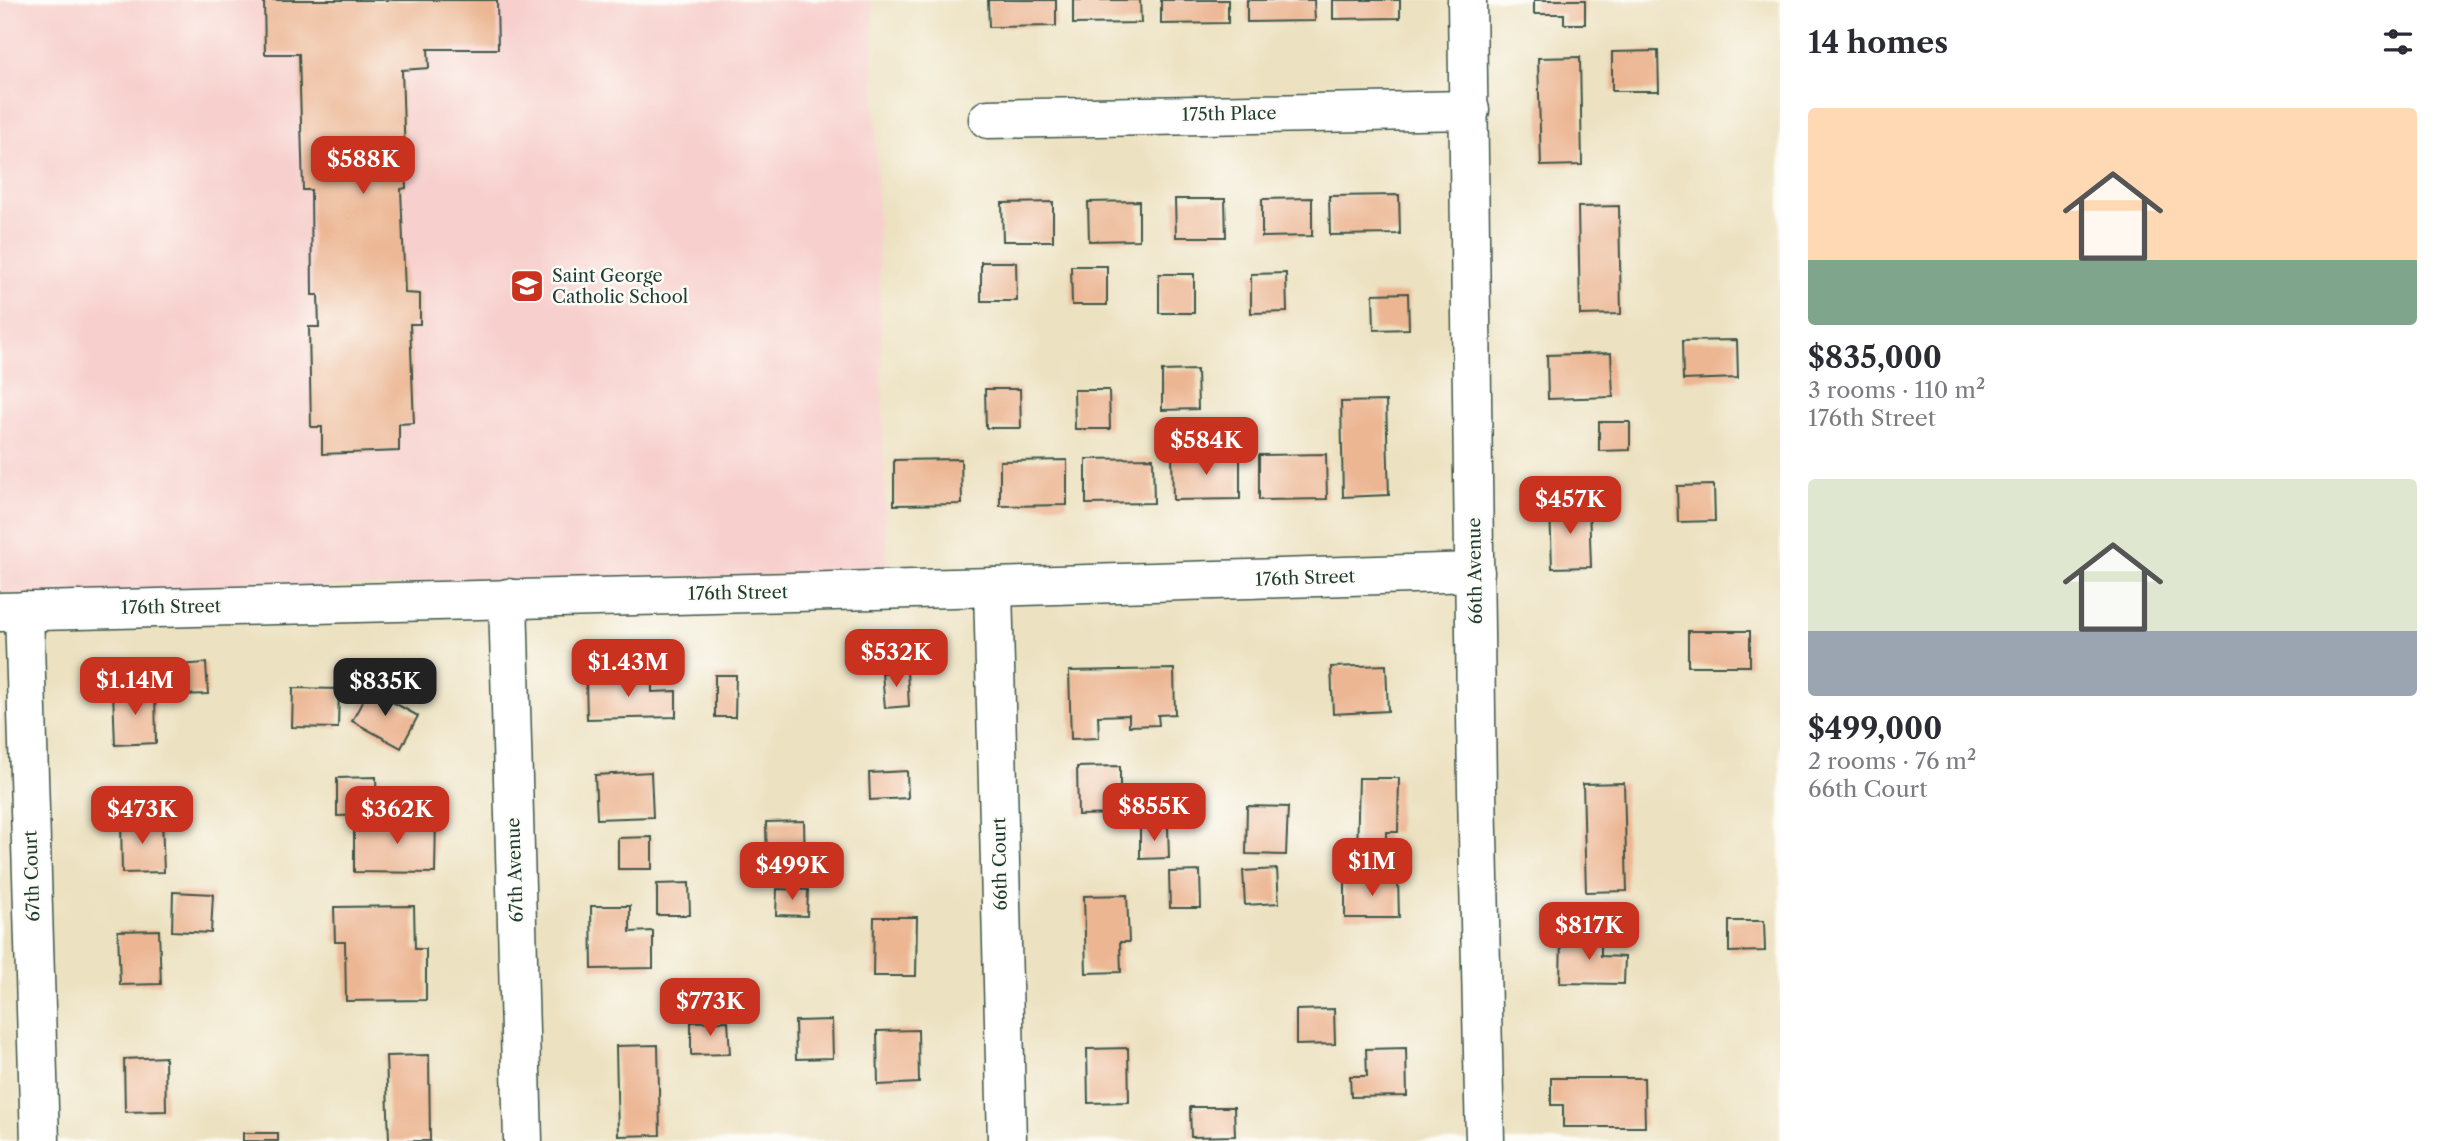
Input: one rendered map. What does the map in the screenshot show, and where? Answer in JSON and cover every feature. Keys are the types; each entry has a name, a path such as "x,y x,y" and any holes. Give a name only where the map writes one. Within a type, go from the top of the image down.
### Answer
{"street":[{"name":"66th Avenue","path":"1467,0 1485,1141"},
{"name":"175th Place","path":"988,119 1470,110"},
{"name":"176th Street","path":"12,611 993,587 1475,572"},
{"name":"66th Court","path":"993,587 1007,1141"},
{"name":"67th Avenue","path":"508,598 523,1141"},
{"name":"67th Court","path":"12,611 40,1141"}],"shaded area":[{"name":"Saint George Catholic School","path":"0,0 872,0 887,573 0,595"}],"building":[{"path":"264,0 497,0 498,49 428,49 429,68 402,70 406,188 401,189 405,293 420,294 420,324 410,324 414,423 399,424 399,451 322,454 322,427 311,427 309,327 319,327 318,295 312,295 311,190 303,190 299,54 265,54"},
{"path":"988,0 1056,0 1056,26 989,27"},
{"path":"1073,0 1140,0 1141,23 1073,24"},
{"path":"1161,0 1228,0 1228,23 1161,24"},
{"path":"1247,0 1314,0 1315,21 1247,22"},
{"path":"1333,0 1400,0 1400,18 1333,19"},
{"path":"1534,0 1585,0 1585,24 1564,24 1564,14 1534,14"},
{"path":"1658,51 1659,91 1612,91 1612,52"},
{"path":"1580,57 1582,165 1541,166 1538,58"},
{"path":"1399,195 1400,234 1330,235 1329,196"},
{"path":"1312,198 1312,236 1262,237 1262,199"},
{"path":"1175,199 1225,199 1226,237 1176,237"},
{"path":"1139,201 1139,240 1089,241 1088,202"},
{"path":"1053,202 1053,241 1003,241 1002,203"},
{"path":"1619,206 1621,314 1580,315 1578,207"},
{"path":"981,262 1016,262 1017,301 981,301"},
{"path":"1071,266 1107,266 1107,305 1072,305"},
{"path":"1286,273 1287,312 1251,313 1251,274"},
{"path":"1159,274 1194,274 1194,313 1159,313"},
{"path":"1408,293 1409,329 1374,330 1373,294"},
{"path":"1737,340 1738,378 1683,380 1682,341"},
{"path":"1611,353 1613,397 1548,399 1547,355"},
{"path":"1197,370 1198,409 1162,410 1162,371"},
{"path":"985,389 1020,389 1021,428 986,428"},
{"path":"1074,390 1109,390 1110,429 1075,429"},
{"path":"1386,401 1389,495 1343,497 1341,402"},
{"path":"1599,422 1630,422 1630,450 1599,451"},
{"path":"1240,454 1240,499 1173,500 1172,455"},
{"path":"1326,454 1327,499 1259,500 1259,455"},
{"path":"1153,458 1154,503 1086,504 1086,459"},
{"path":"961,459 962,504 894,505 894,460"},
{"path":"1067,460 1067,505 1000,506 1000,461"},
{"path":"1714,485 1715,521 1678,522 1677,486"},
{"path":"1589,505 1591,567 1552,568 1550,506"},
{"path":"1688,631 1750,631 1750,666 1688,666"},
{"path":"206,663 208,694 180,695 179,665"},
{"path":"1386,665 1388,711 1333,714 1331,667"},
{"path":"1174,669 1175,714 1158,715 1159,725 1129,726 1129,715 1098,716 1099,738 1071,739 1069,671"},
{"path":"907,671 909,706 885,708 882,673"},
{"path":"715,675 736,675 735,717 715,717"},
{"path":"652,678 652,692 676,691 676,717 587,719 586,679"},
{"path":"293,688 339,689 338,728 292,727"},
{"path":"155,689 156,743 115,745 113,691"},
{"path":"369,689 418,716 401,748 352,721"},
{"path":"1120,766 1120,814 1078,815 1077,767"},
{"path":"907,771 908,798 870,800 869,773"},
{"path":"651,772 653,817 597,819 595,775"},
{"path":"376,777 377,815 337,816 337,778"},
{"path":"1359,778 1399,778 1398,832 1386,832 1386,852 1357,852"},
{"path":"1624,783 1627,891 1586,892 1583,784"},
{"path":"1247,806 1288,807 1286,855 1246,854"},
{"path":"388,816 436,817 435,873 354,872 354,826 388,826"},
{"path":"162,819 164,872 122,873 121,820"},
{"path":"804,821 805,867 767,868 766,822"},
{"path":"1168,826 1169,858 1140,859 1140,827"},
{"path":"652,837 652,869 618,869 618,838"},
{"path":"1277,869 1279,903 1245,905 1243,871"},
{"path":"1200,871 1201,908 1170,908 1169,872"},
{"path":"1398,877 1399,918 1345,918 1345,878"},
{"path":"689,883 690,915 657,915 657,884"},
{"path":"777,889 808,890 807,916 776,915"},
{"path":"173,892 213,894 211,933 172,931"},
{"path":"1127,895 1129,942 1120,942 1121,972 1086,973 1084,896"},
{"path":"414,906 415,949 426,949 426,1000 346,1001 345,942 335,942 334,907"},
{"path":"591,906 630,906 630,932 653,931 653,968 592,969"},
{"path":"874,917 917,917 916,976 873,976"},
{"path":"1729,921 1764,921 1765,951 1729,952"},
{"path":"159,930 161,984 120,985 118,931"},
{"path":"1561,934 1601,935 1601,956 1625,957 1624,984 1560,983"},
{"path":"1334,1009 1335,1044 1296,1045 1296,1010"},
{"path":"832,1020 833,1058 796,1059 795,1021"},
{"path":"728,1021 730,1054 691,1055 691,1022"},
{"path":"918,1030 919,1083 878,1085 877,1031"},
{"path":"658,1045 660,1135 618,1136 616,1046"},
{"path":"1128,1048 1129,1102 1088,1103 1087,1049"},
{"path":"1406,1048 1407,1096 1351,1097 1350,1076 1367,1076 1366,1049"},
{"path":"429,1055 430,1141 389,1141 386,1056"},
{"path":"165,1057 166,1111 125,1112 124,1059"},
{"path":"1551,1078 1644,1078 1645,1127 1563,1127 1563,1105 1551,1105"},
{"path":"1190,1107 1234,1107 1235,1136 1191,1137"},
{"path":"243,1133 278,1133 278,1141 243,1141"}],"place":[{"name":"Saint George Catholic School","path":"527,286"}]}
